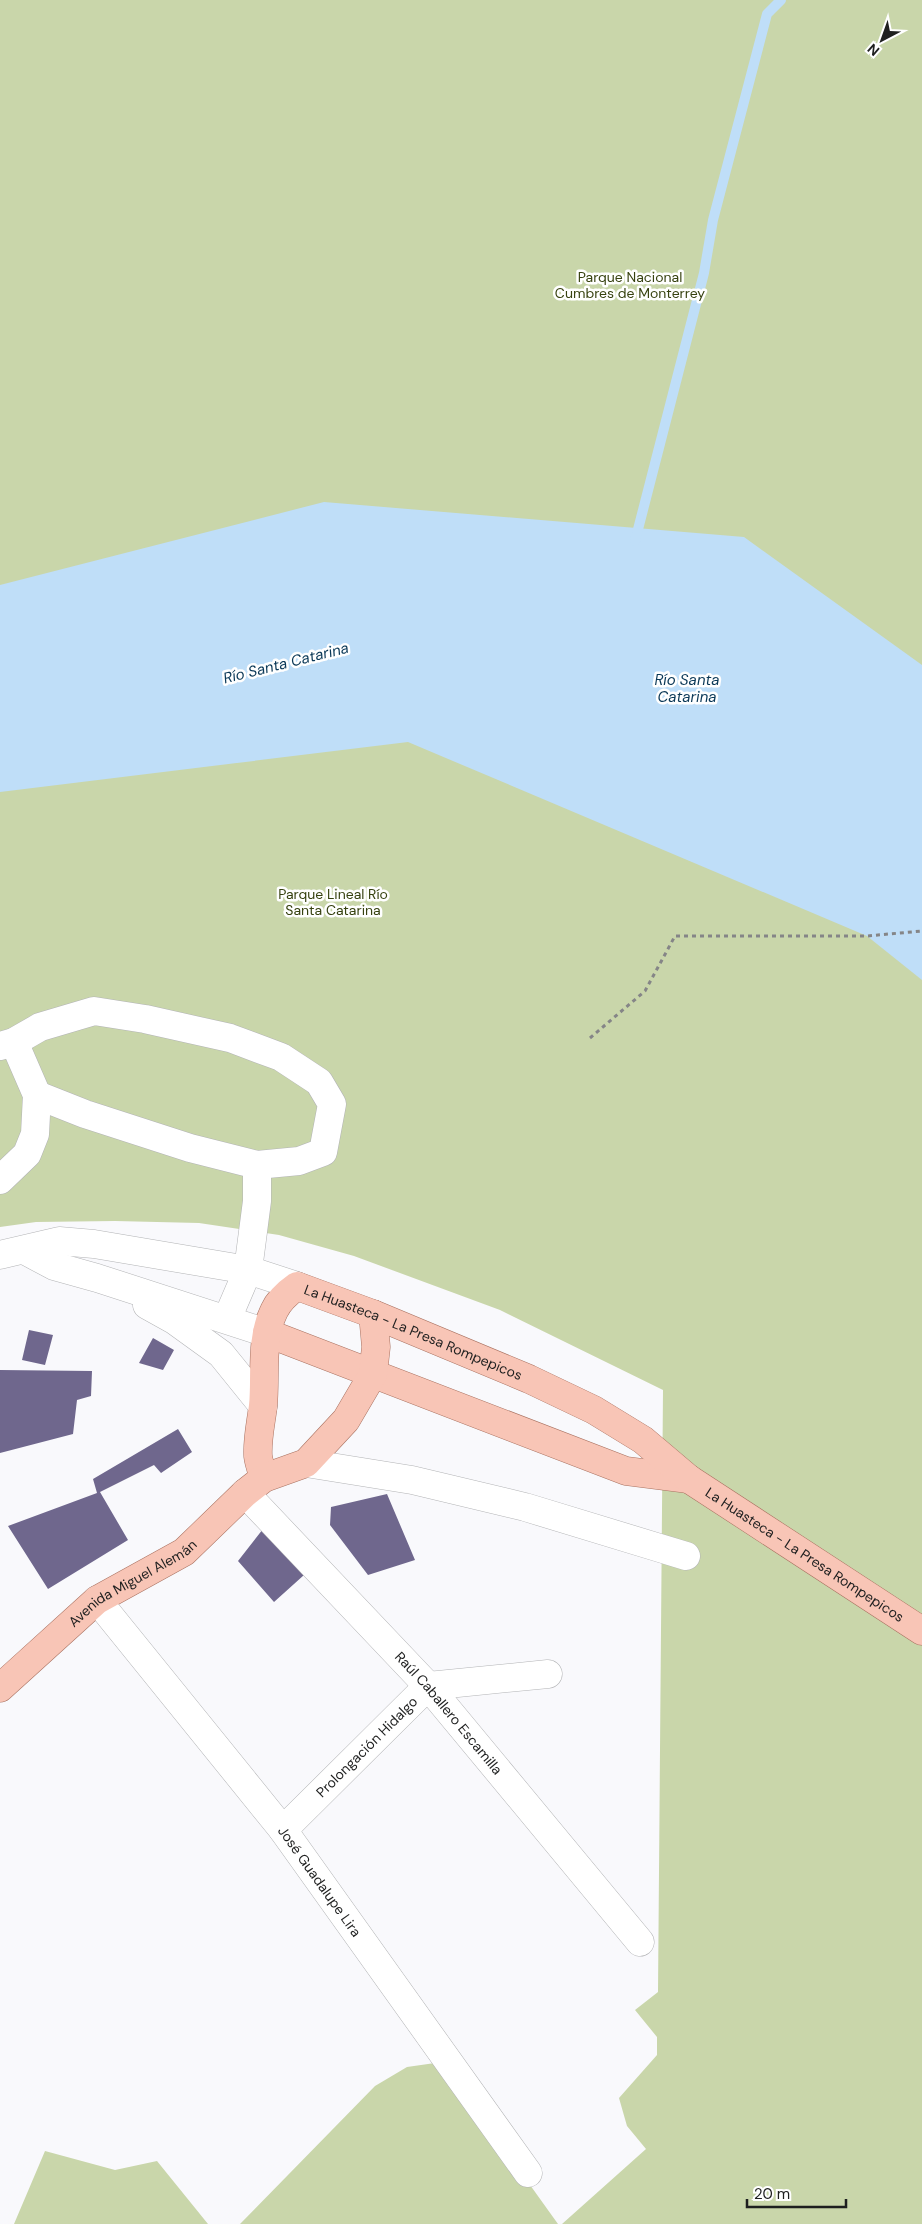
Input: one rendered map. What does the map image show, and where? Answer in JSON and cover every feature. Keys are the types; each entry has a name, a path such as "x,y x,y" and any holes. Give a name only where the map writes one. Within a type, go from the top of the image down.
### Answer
{"main road":[{"name":"La Huasteca - La Presa Rompepicos","path":"297,1286 374,1314 529,1379 594,1410 643,1440 689,1478 922,1631"},
{"path":"255,1486 268,1333 273,1312 283,1296 297,1286"},
{"name":"Avenida Miguel Alemán","path":"0,1688 97,1600 184,1552 255,1486 306,1463 346,1420 373,1374 376,1346 374,1314"},
{"name":"La Huasteca - La Presa Rompepicos","path":"268,1333 626,1471 689,1478"}],"street":[{"path":"0,1180 27,1154 35,1134 37,1095 7,1044 40,1027 94,1011 145,1018 230,1038 281,1058 319,1082 332,1104 323,1152 299,1161 257,1164 190,1148 85,1114 37,1095"},
{"path":"227,1320 248,1270 257,1201 257,1164"},
{"name":"La Huasteca - La Presa Rompepicos","path":"12,1253 59,1241 94,1244 248,1270 297,1286"},
{"name":"La Huasteca - La Presa Rompepicos","path":"12,1253 268,1333"},
{"path":"97,1278 174,1320 221,1354 263,1406"},
{"path":"306,1463 412,1480 525,1507 686,1556"},
{"name":"Raúl Caballero Escamilla","path":"255,1486 428,1686 640,1942"},
{"name":"José Guadalupe Lira","path":"97,1600 283,1830 528,2172"},
{"name":"Prolongación Hidalgo","path":"283,1830 428,1686 548,1674"}],"path":[{"path":"590,1038 645,990 675,936 867,936 922,931"}],"green space":[{"name":"Parque Nacional Cumbres de Monterrey","path":"0,0 922,0 922,2224 562,2224 646,2149 627,2126 619,2098 657,2055 657,2037 635,2010 658,1992 663,1390 500,1310 354,1256 279,1235 199,1223 36,1222 0,1227"},
{"path":"442,2062 558,2224 240,2224 375,2086 407,2067"},
{"path":"45,2151 115,2170 157,2161 208,2224 14,2224"}],"water":[{"name":"Río Santa Catarina","path":"324,502 744,537 922,665 922,980 867,936 408,742 0,792 0,585"}],"building":[{"path":"29,1330 53,1335 45,1365 22,1360"},
{"path":"153,1338 174,1350 163,1370 139,1363"},
{"path":"0,1370 92,1371 91,1396 77,1400 73,1434 0,1453"},
{"path":"178,1429 192,1452 161,1473 154,1465 100,1492 128,1540 48,1589 8,1526 97,1493 93,1479"},
{"path":"387,1494 415,1560 368,1575 330,1525 331,1507"},
{"path":"270,1520 314,1566 274,1602 238,1561"}],"waterway":[{"path":"635,541 704,273 713,220 767,14 781,0"}],"park label":[{"name":"Parque Lineal Río Santa Catarina","path":"333,902"}]}
